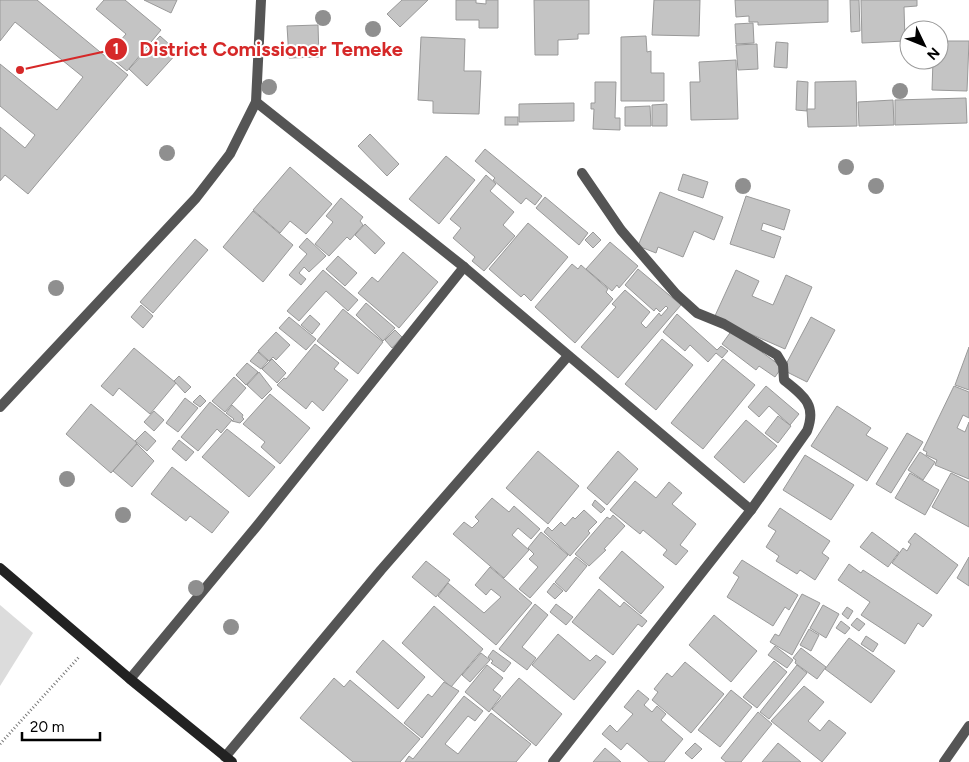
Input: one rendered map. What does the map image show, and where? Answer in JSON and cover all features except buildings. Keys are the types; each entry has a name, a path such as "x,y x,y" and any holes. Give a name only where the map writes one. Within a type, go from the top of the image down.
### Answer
{"street":[{"path":"0,407 196,198 230,154 256,102 261,0"},
{"path":"256,102 464,267 751,510"},
{"path":"553,762 751,510 808,431 812,419 811,408 799,392 784,380 783,365 777,355 724,324 697,313 676,294 621,230 582,173"},
{"path":"130,679 256,527 464,267"},
{"path":"0,568 89,645 228,760 381,570 568,356"},
{"path":"944,762 969,726"}],"path":[{"path":"0,744 89,645"}],"shaded area":[{"path":"0,605 33,633 0,686"}],"place":[{"name":"District Comissioner Temeke","path":"20,70"}]}
